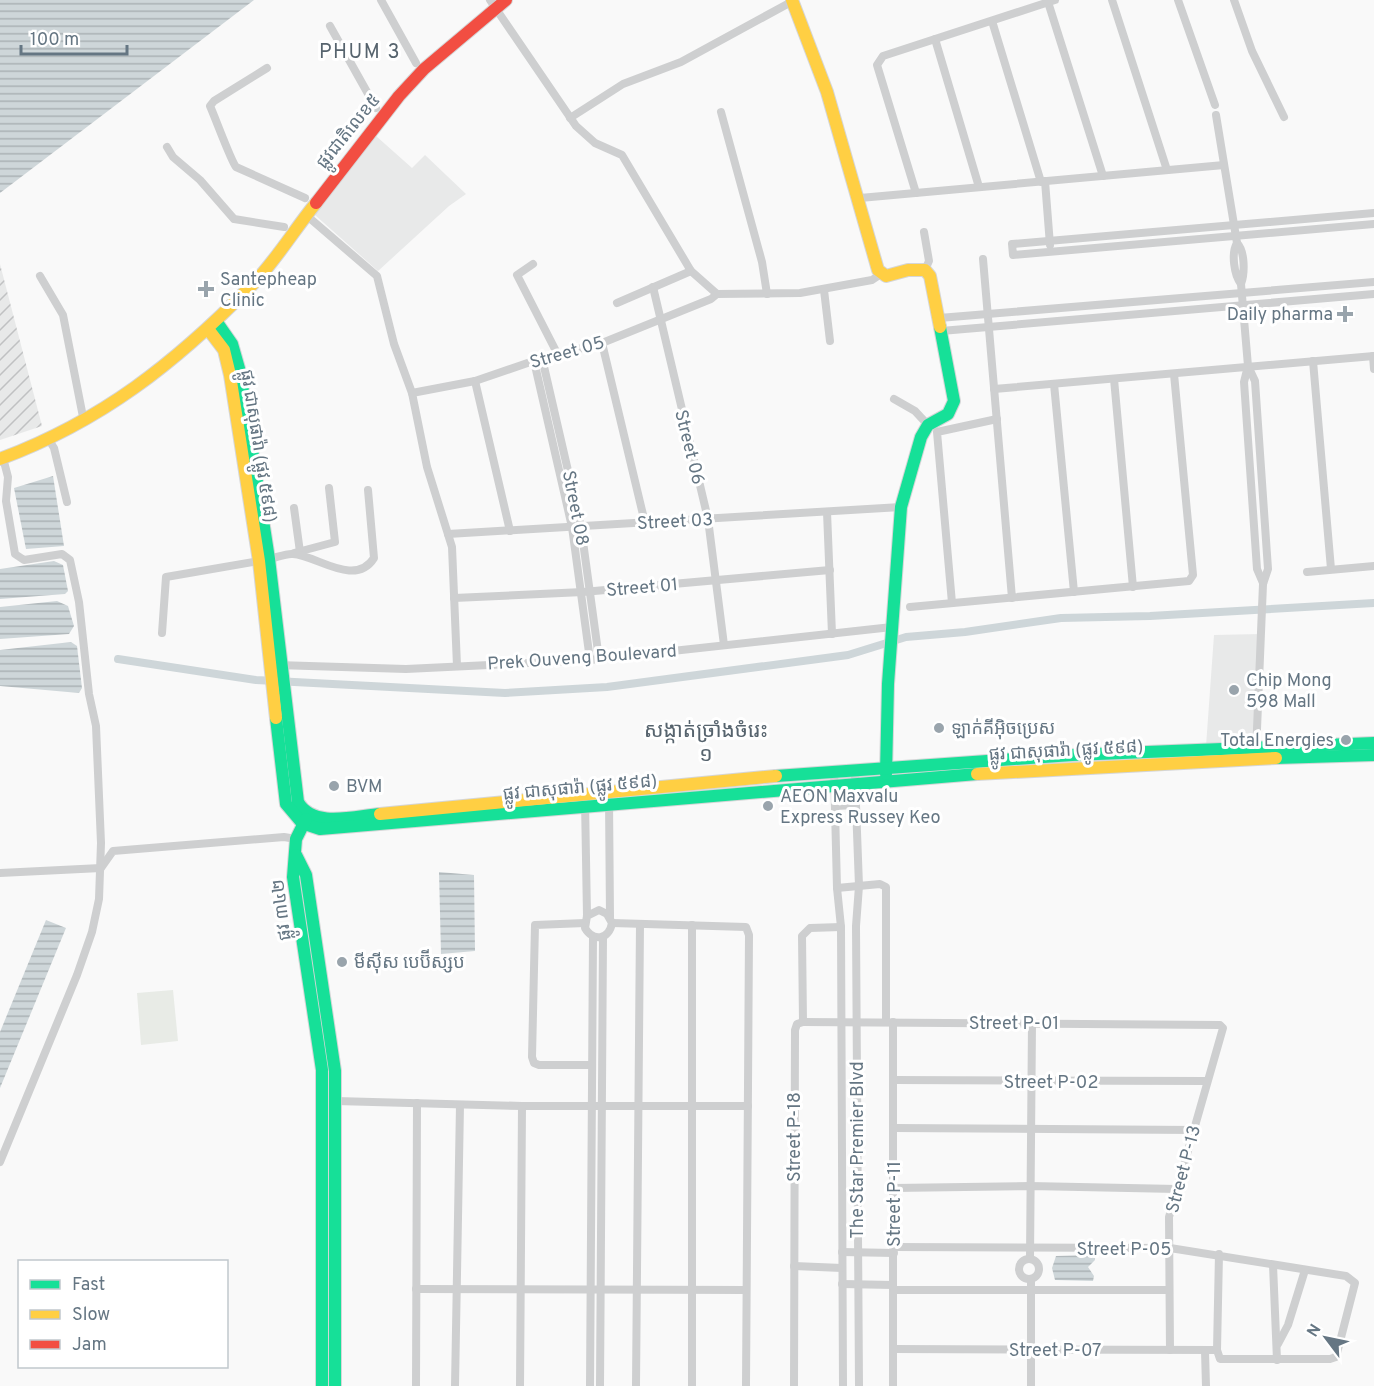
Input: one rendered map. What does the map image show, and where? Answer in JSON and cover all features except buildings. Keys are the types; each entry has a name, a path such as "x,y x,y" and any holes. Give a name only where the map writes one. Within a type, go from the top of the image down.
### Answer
{"main road":[{"path":"794,0 824,81 881,274 926,270 930,276 954,400 948,414 928,425 921,437 901,507 890,651 886,772"},
{"name":"ផ្លូវជាតិលេខ៥","path":"1,455 31,438 54,437 82,423 141,385 212,325 234,299 251,286 416,63 497,3"},
{"name":"ផ្លូវជាតិលេខ៥","path":"234,299 243,280 376,108 424,69 497,3"},
{"name":"ផ្លូវ ជាសុផារ៉ា (ផ្លូវ ៥៩៨)","path":"212,325 228,335 236,354 241,413 264,560 276,667 286,804 292,815 306,819 314,829 609,796 886,772 1256,754 1374,755"},
{"name":"ផ្លូវ ជាសុផារ៉ា (ផ្លូវ ៥៩៨)","path":"1256,754 1374,743"},
{"path":"296,855 296,839 306,819"},
{"name":"ផ្លូវ ៣៤២","path":"296,855 306,875 335,1071 335,1386"},
{"name":"ផ្លូវ ៣៤២","path":"296,855 293,876 322,1070 322,1386"}],"street":[{"path":"381,0 416,63"},
{"path":"570,118 623,84 681,62 794,0"},
{"path":"1112,0 1167,170"},
{"path":"1178,0 1215,105"},
{"path":"1234,0 1247,38 1271,94 1284,117"},
{"path":"916,193 878,66 883,56 1052,1 1103,176"},
{"path":"497,3 570,118 595,143 622,155 691,271 717,294 767,294 824,290 872,280 881,274"},
{"path":"992,21 1043,182 1050,252"},
{"path":"330,26 376,108"},
{"path":"935,39 979,187"},
{"path":"267,68 214,100 210,106 230,151 231,161 236,167 305,198"},
{"path":"721,112 762,262 767,294"},
{"path":"1216,115 1234,225 1241,247 1248,366 1244,382 1257,569 1263,584"},
{"path":"167,147 173,157 200,180 234,219 284,226"},
{"path":"860,198 1224,165"},
{"path":"1374,213 1012,244 1013,255 1237,239 1374,224"},
{"path":"305,214 377,276 394,344 412,393 427,466 452,547 457,666"},
{"path":"1331,216 1331,228"},
{"path":"924,232 929,261 926,270"},
{"path":"1143,232 1144,244"},
{"path":"983,260 1012,598"},
{"path":"533,264 517,275 558,355"},
{"path":"617,303 691,271"},
{"path":"40,276 63,315 82,423"},
{"path":"939,318 1196,297 1242,288 1283,289 1374,282"},
{"path":"1362,283 1363,295"},
{"name":"Street 06","path":"652,287 708,519 724,645"},
{"path":"1283,289 1284,302"},
{"path":"824,290 830,341"},
{"name":"Street 05","path":"412,393 475,381 538,360 602,343 661,321 711,299 717,294"},
{"path":"941,331 1374,294"},
{"path":"1196,297 1197,309"},
{"path":"1111,303 1112,316"},
{"path":"602,343 645,523"},
{"path":"994,390 1373,356 1374,369"},
{"path":"538,360 577,527 595,660"},
{"path":"1313,361 1331,569"},
{"path":"1248,366 1255,381 1268,569 1263,584 1256,754"},
{"path":"910,607 1189,581 1193,575 1174,374"},
{"path":"1114,379 1133,587"},
{"path":"475,381 510,531"},
{"path":"1054,384 1074,592"},
{"path":"894,399 915,411 928,425"},
{"path":"952,603 937,432 997,419"},
{"path":"54,437 54,448 67,502"},
{"path":"0,1162 92,932 99,900 101,868 96,726 89,694 79,602 70,560 62,555 24,560 15,554 6,501 8,477 1,455"},
{"path":"1251,488 1262,487"},
{"path":"162,633 163,579 166,577 264,560 334,542 329,488"},
{"path":"296,553 339,569 352,570 371,562 374,558 368,490"},
{"name":"Street 03","path":"448,534 901,507"},
{"path":"294,508 296,553"},
{"path":"827,512 832,634"},
{"path":"1255,541 1266,540"},
{"path":"1307,572 1374,566"},
{"name":"Street 01","path":"454,598 585,592 830,570"},
{"name":"Prek Ouveng Boulevard","path":"276,667 406,669 595,660 832,634 892,630"},
{"name":"The Star Premier Blvd","path":"855,775 861,886 857,915 859,1386"},
{"name":"The Star Premier Blvd","path":"834,776 837,888 841,927 843,1386"},
{"path":"585,799 587,932 593,937 603,937 610,932 611,920 609,796"},
{"path":"835,806 856,805"},
{"path":"101,868 113,851 284,837 296,839"},
{"path":"0,873 101,868"},
{"name":"Street P-11","path":"861,886 880,884 886,887 889,1022 894,1080 893,1386"},
{"path":"837,888 861,886"},
{"path":"592,1065 539,1065 534,1063 532,1057 535,925 586,920 599,910 611,920 640,924 746,927 749,935 746,1386"},
{"path":"636,1386 640,924"},
{"path":"692,925 692,1386"},
{"name":"Street P-18","path":"794,1386 795,1030 797,1024 803,1022 802,936 810,928 841,927"},
{"path":"593,937 592,1106 600,1386"},
{"path":"590,1386 596,1290 602,1106 603,937"},
{"name":"Street P-01","path":"803,1022 1216,1023 1223,1028"},
{"path":"1030,1253 1021,1262 1019,1272 1022,1276 1031,1279 1036,1277 1040,1268 1030,1253 1032,1023"},
{"name":"Street P-13","path":"1170,1350 1169,1217 1223,1028"},
{"name":"Street P-02","path":"894,1080 1208,1081"},
{"path":"336,1101 522,1106 748,1106"},
{"path":"416,1386 417,1103"},
{"path":"455,1386 459,1105"},
{"path":"520,1386 522,1106"},
{"path":"894,1128 1194,1130"},
{"path":"894,1188 1030,1186 1177,1188"},
{"name":"Street P-05","path":"842,1252 893,1250 1030,1253 1170,1248 1219,1254 1352,1278 1355,1282 1336,1357"},
{"path":"1217,1353 1219,1254"},
{"path":"1273,1265 1277,1359"},
{"path":"794,1266 842,1268"},
{"path":"1278,1344 1288,1325 1305,1270"},
{"path":"1031,1279 1031,1386"},
{"path":"842,1284 1031,1291 1169,1290"},
{"path":"416,1289 746,1290"},
{"name":"Street P-07","path":"893,1349 1205,1351 1217,1353 1225,1361 1336,1357"},
{"path":"1205,1351 1206,1386"}],"shaded area":[{"path":"0,0 254,0 0,193"},
{"path":"376,136 412,168 425,155 466,194 449,206 378,271 315,215"},
{"path":"0,264 42,426 0,440"},
{"path":"53,476 64,546 26,549 14,488"},
{"path":"54,561 63,565 68,591 65,594 0,599 0,569"},
{"path":"57,601 68,606 74,626 69,634 0,639 0,607"},
{"name":"Chip Mong 598 Mall","path":"1261,634 1255,745 1206,746 1214,635"},
{"path":"71,642 77,646 82,688 79,693 0,686 0,650"},
{"path":"439,872 474,875 475,951 441,954"},
{"path":"46,920 66,928 0,1088 0,1032"},
{"path":"173,990 178,1041 141,1045 137,993"},
{"path":"1095,1255 1095,1260 1088,1267 1094,1276 1093,1281 1055,1280 1052,1268 1056,1256"}],"waterway":[{"path":"118,659 256,680 505,693 607,687 848,655 906,637 965,632 1061,618 1150,616 1374,603"}],"traffic: fast":[{"path":"216,321 232,344 240,372 269,559 298,802 314,816 324,818 380,814"},
{"path":"886,774 888,684 901,507 921,437 928,425 948,414 954,401 940,327"},
{"path":"276,718 286,804 302,823 320,829 977,774"},
{"path":"776,776 1072,755 1374,743"},
{"path":"1276,758 1374,755"},
{"path":"306,819 296,839 293,877 322,1070 322,1386"},
{"path":"296,855 306,875 335,1071 335,1386"}],"traffic: slow":[{"path":"792,0 827,92 878,270 886,276 908,270 925,270 930,276 940,327"},
{"path":"0,459 72,427 104,408 165,365 223,314 260,277 316,203"},
{"path":"208,329 224,350 230,375 259,561 276,718"},
{"path":"977,774 1276,758"},
{"path":"380,814 776,776"}],"traffic: jam":[{"path":"316,203 399,96 424,69 506,0"}],"place":[{"name":"Santepheap Clinic","path":"206,289"},
{"name":"Daily pharma","path":"1345,314"},
{"name":"Chip Mong 598 Mall","path":"1234,690"},
{"name":"ឡាក់គីអ៊ិចប្រេស","path":"939,728"},
{"name":"Total Energies","path":"1346,740"},
{"name":"BVM","path":"334,786"},
{"name":"AEON Maxvalu Express Russey Keo","path":"768,806"},
{"name":"មីសុីស បេប៊ីស្សប","path":"342,962"}],"district":[{"name":"PHUM 3","path":"360,51"},
{"name":"សង្កាត់ច្រាំងចំរេះ ១","path":"706,742"}]}
